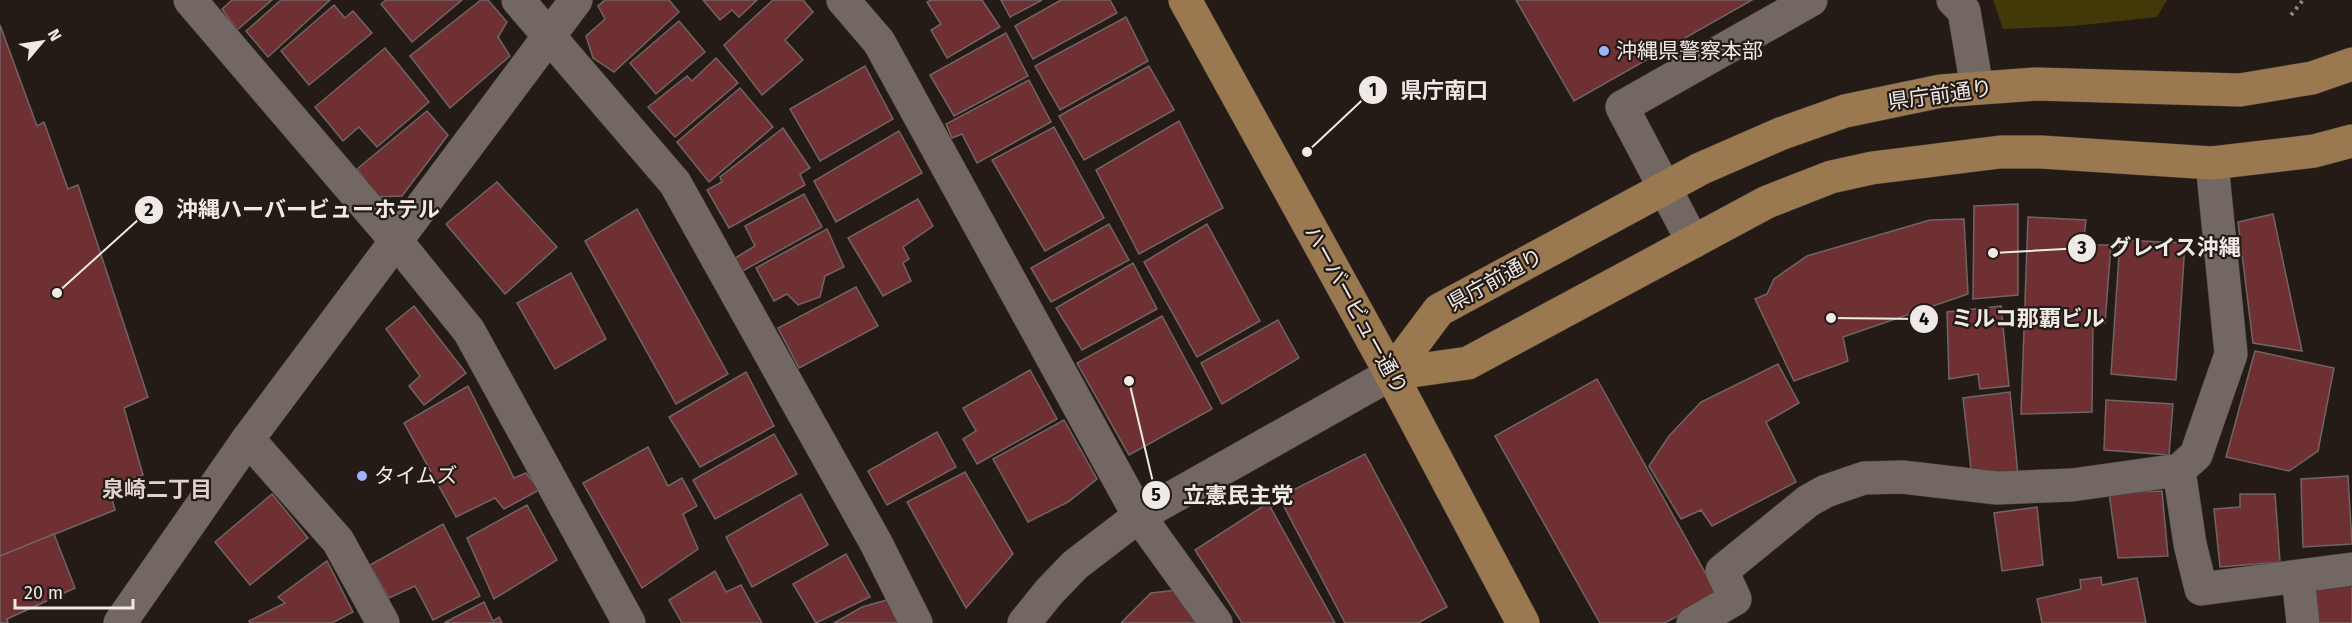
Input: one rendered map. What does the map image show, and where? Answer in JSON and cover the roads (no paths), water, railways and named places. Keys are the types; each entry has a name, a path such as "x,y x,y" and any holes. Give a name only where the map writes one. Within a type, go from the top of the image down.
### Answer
{"main road":[{"name":"ハーバービュー通り","path":"1185,0 1391,374 1523,623"},
{"name":"県庁前通り","path":"1391,374 1439,310 1664,187 1739,150 1845,111 1911,96 2036,84 2240,90 2312,78 2352,63"},
{"path":"1391,374 1468,363 1767,202 1831,177 1872,168 2000,152 2041,152 2212,163 2314,151 2352,141"}],"street":[{"path":"190,0 397,242 469,331 629,623"},
{"path":"518,0 675,183 876,543 916,623"},
{"path":"120,623 248,440 576,0"},
{"path":"843,0 879,42 1139,516 1216,623"},
{"path":"1694,242 1622,107 1811,0"},
{"path":"1953,0 1964,11 1977,88"},
{"path":"1693,623 1739,611 1722,572 1808,501 1826,491 1864,478 1902,477 1997,488 2072,485 2179,470 2196,455 2231,354 2212,163"},
{"path":"1024,623 1075,565 1139,516 1391,374"},
{"path":"248,440 338,541 383,623"},
{"path":"2179,470 2190,544 2201,589 2352,569"},
{"path":"2298,577 2303,623"}],"place":[{"name":"沖縄県警察本部","path":"1604,51"},
{"name":"県庁南口","path":"1307,152"},
{"name":"グレイス沖縄","path":"1993,253"},
{"name":"沖縄ハーバービューホテル","path":"57,293"},
{"name":"ミルコ那覇ビル","path":"1831,318"},
{"name":"立憲民主党","path":"1129,381"},
{"name":"タイムズ","path":"362,476"}],"district":[{"name":"泉崎二丁目","path":"157,489"}]}
